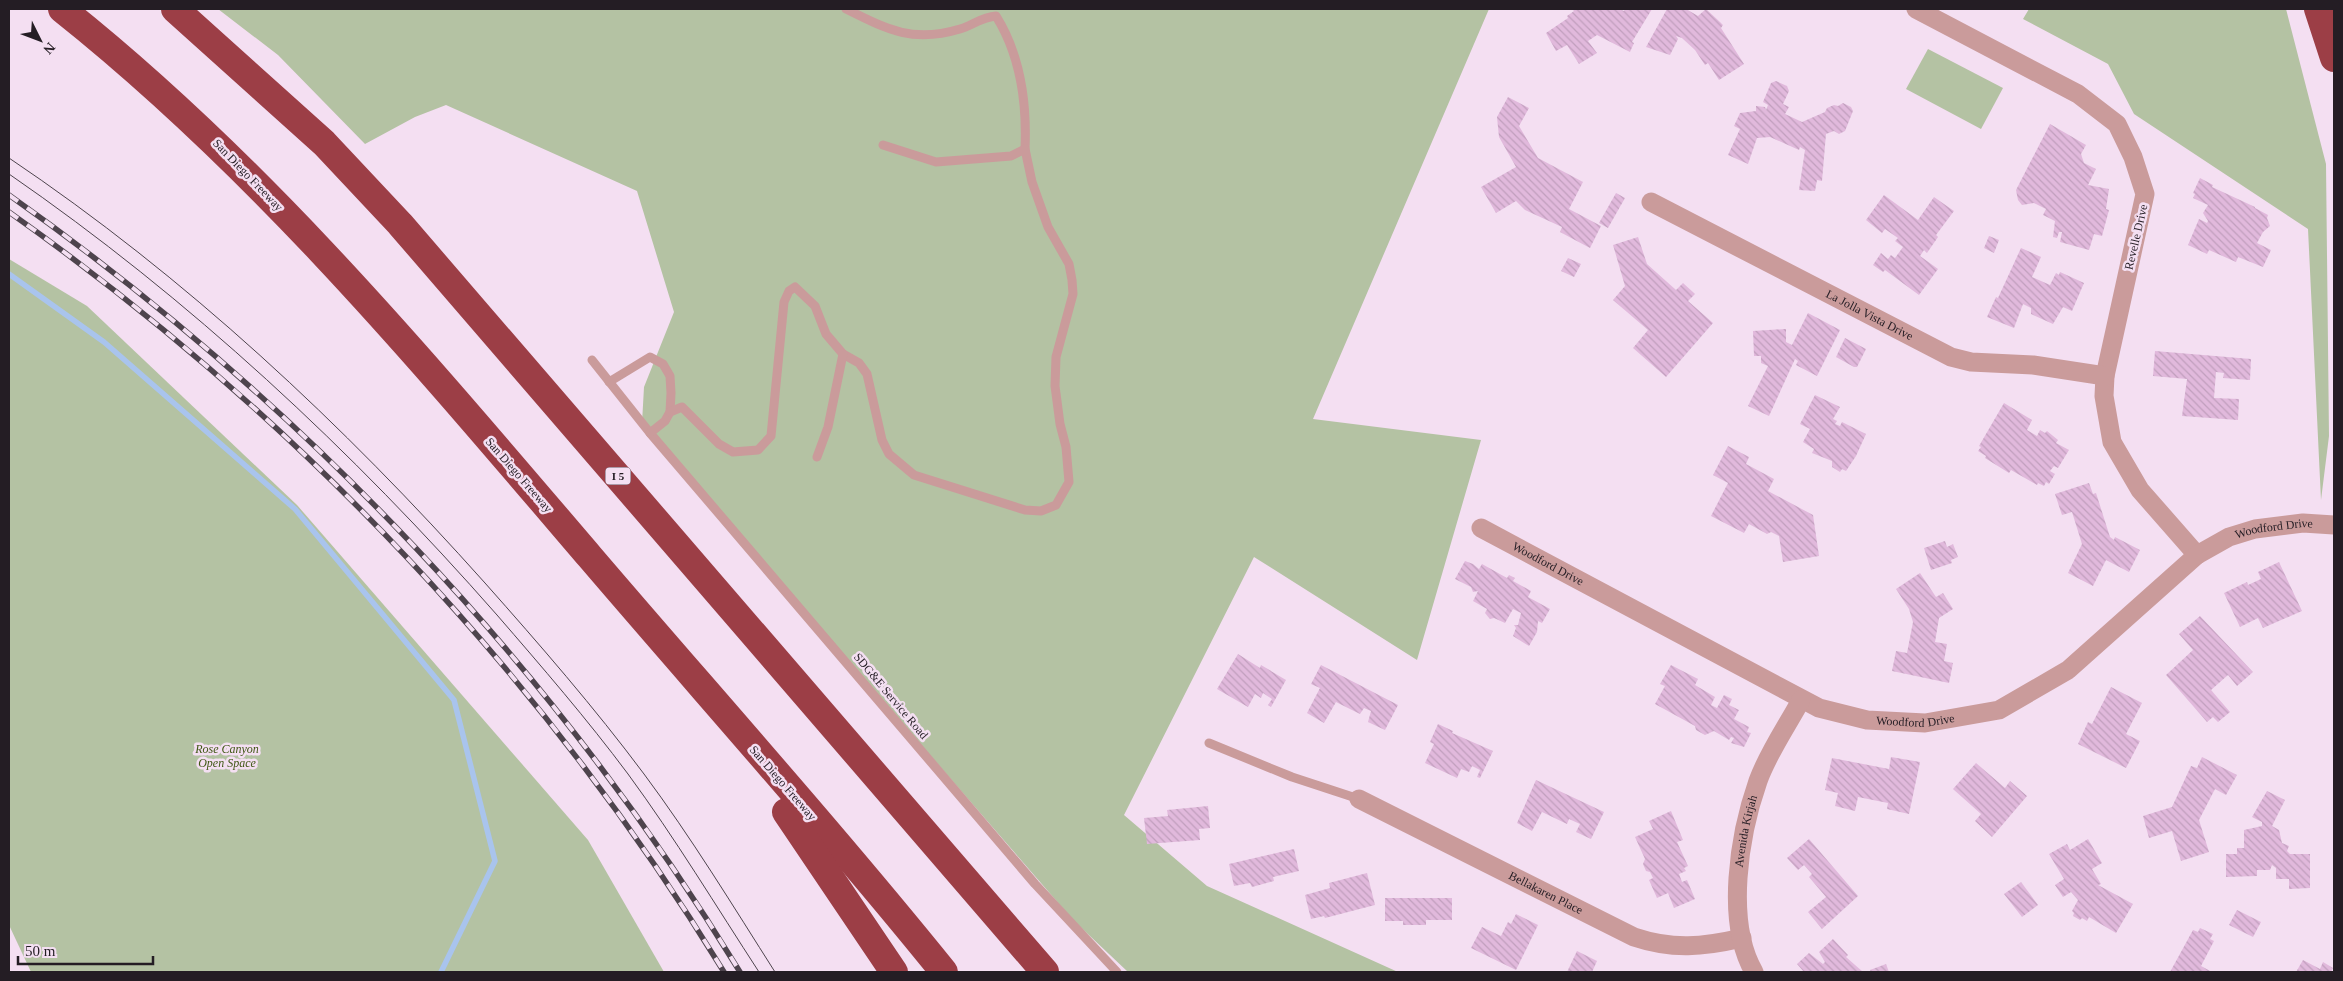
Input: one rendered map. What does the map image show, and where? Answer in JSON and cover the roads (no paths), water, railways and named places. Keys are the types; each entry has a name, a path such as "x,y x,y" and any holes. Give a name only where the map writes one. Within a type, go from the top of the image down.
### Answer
{"highway":[{"name":"San Diego Freeway","path":"62,9 124,58 212,138 354,284 944,972"},
{"name":"I 5","path":"175,9 324,143 400,224 1044,970"},
{"path":"2318,9 2334,58"},
{"path":"590,557 801,832 894,972"}],"street":[{"name":"Revelle Drive","path":"1916,9 2078,94 2117,124 2134,157 2145,194 2105,376 2104,396 2112,442 2140,490 2197,555"},
{"name":"La Jolla Vista Drive","path":"1651,202 1951,357 1971,362 2033,365 2105,376"},
{"name":"Woodford Drive","path":"1481,528 1800,700 1819,708 1876,721 1925,723 1999,710 2068,670 2197,555 2229,537 2255,529 2303,523 2334,525"},
{"name":"Avenida Kirjah","path":"1754,972 1745,956 1737,910 1740,853 1758,781 1800,700"},
{"name":"Bellakaren Place","path":"1359,798 1634,937 1658,945 1705,946 1742,938"}],"lane":[{"path":"670,412 682,407 718,444 732,452 758,450 770,436 784,302 789,291 795,287 815,306 826,334 843,354 859,363 867,374 882,440 889,454 914,475 1025,510 1041,511 1056,505 1069,482 1066,447 1060,424 1055,386 1056,358 1073,294 1072,280 1069,264 1048,226 1032,182 1025,149 1026,111 1014,53 994,12 962,28 929,36 887,29 846,9"},
{"path":"883,145 936,162 1011,156 1025,149"},
{"path":"817,457 828,427 843,354"},
{"path":"609,382 650,357 663,364 670,376 670,412 665,421 650,432"},
{"name":"SDG&E Service Road","path":"592,360 650,432 1035,884 1117,972"},
{"path":"1209,743 1292,777 1359,798"}],"waterway":[{"path":"9,274 104,342 295,509 454,700 495,861 441,972"}],"tram line":[{"path":"9,158 138,252 200,303 319,410 431,524 546,653 625,749 695,847 775,972"},
{"path":"9,174 141,272 205,325 327,436 442,554 497,615 597,733 679,847 759,972"}],"railway":[{"path":"9,195 117,275 221,361 320,451 414,546 504,646 588,751 667,859 740,972"},
{"path":"9,212 114,290 216,374 313,462 405,556 493,653 575,756 652,862 724,972"}],"park label":[{"name":"Rose Canyon Open Space","path":"227,756"}]}
